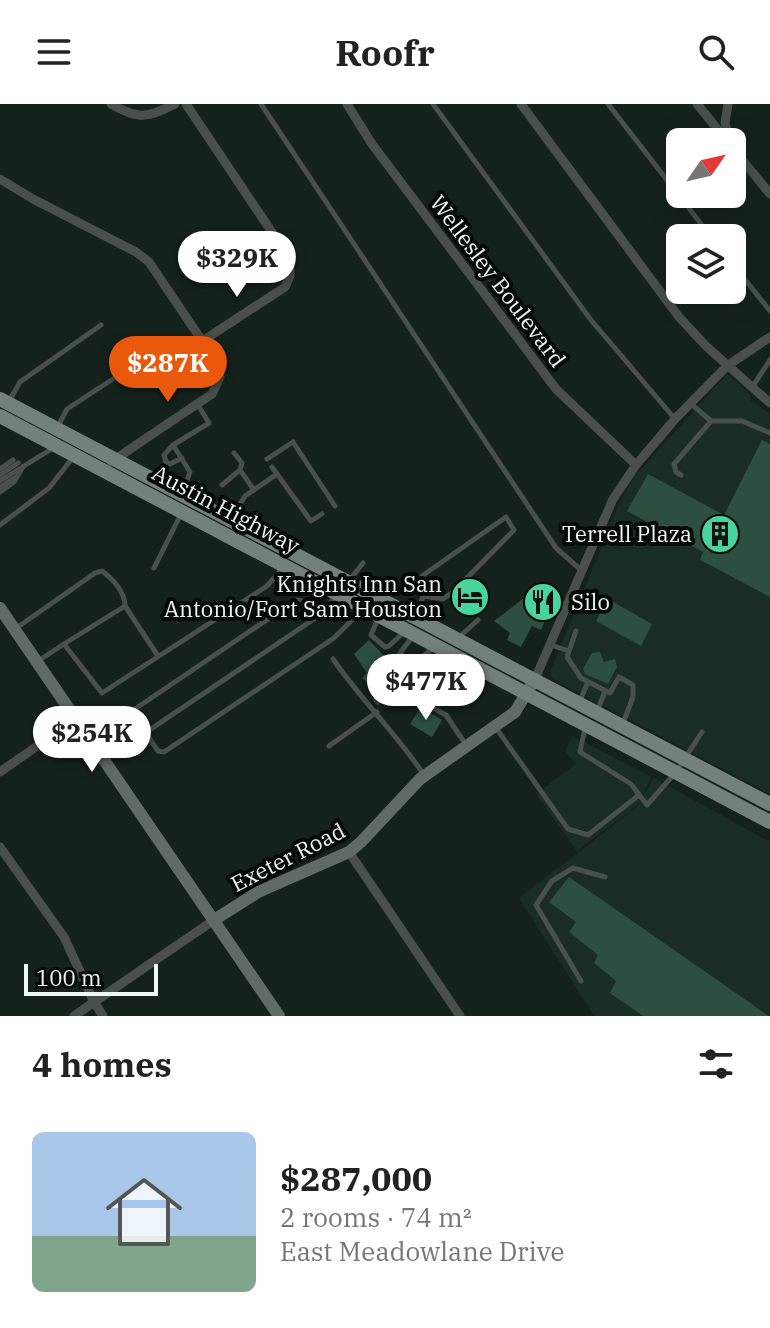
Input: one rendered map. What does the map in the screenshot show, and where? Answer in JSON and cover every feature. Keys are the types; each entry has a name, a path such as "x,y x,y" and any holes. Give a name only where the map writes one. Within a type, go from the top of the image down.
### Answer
{"main road":[{"name":"Austin Highway","path":"3,406 114,459 286,565 342,588 359,605 412,627 457,639 770,804"},
{"name":"Austin Highway","path":"3,406 75,455 187,505 230,520 412,627 436,645 770,822"}],"street":[{"path":"111,104 138,116 150,116 175,104"},
{"path":"186,104 290,259 290,276 285,287 204,340"},
{"name":"Wellesley Boulevard","path":"347,104 372,144 556,389 636,465"},
{"path":"521,104 679,317 727,366 770,403"},
{"path":"697,104 717,128"},
{"path":"726,128 728,104"},
{"path":"746,164 770,194"},
{"path":"0,179 136,252 154,267 215,360 220,377 212,394 101,468"},
{"path":"535,679 613,499 636,465 675,419 727,366 770,337"},
{"path":"0,608 279,1016"},
{"name":"Exeter Road","path":"74,1016 258,892 349,852 425,776 515,712 535,679"},
{"path":"0,772 76,719"},
{"path":"0,847 64,937 103,1016"},
{"path":"349,852 460,1016"}],"lane":[{"path":"261,104 556,548 582,571"},
{"path":"433,104 591,320 675,419"},
{"path":"608,104 701,224"},
{"path":"746,281 770,311"},
{"path":"3,406 20,382 101,325"},
{"path":"752,388 770,360"},
{"path":"56,429 67,409 119,375"},
{"path":"690,403 711,421 742,421 770,433"},
{"path":"182,458 170,464 164,455 173,445 209,423 197,404"},
{"path":"681,475 676,472 674,464 711,421"},
{"path":"267,459 293,442 335,506"},
{"path":"0,469 57,445"},
{"path":"154,568 187,505 190,472 173,445"},
{"path":"222,485 240,470 242,463 234,453"},
{"path":"0,525 49,488 75,455"},
{"path":"0,475 18,463"},
{"path":"0,487 14,482 18,475 18,463"},
{"path":"0,487 18,463"},
{"path":"272,467 311,521 322,514"},
{"path":"240,470 254,490"},
{"path":"230,520 245,496 277,474"},
{"path":"423,596 443,599 453,592 514,530 506,517 422,576 423,596 400,653 413,665 436,645"},
{"path":"145,733 326,610 363,563"},
{"path":"64,644 102,693 267,586 286,565"},
{"path":"14,629 102,571 121,593 125,606 158,656"},
{"path":"314,619 302,601 296,600 135,709 134,716 158,751 164,752 334,638 352,620 359,605"},
{"path":"37,662 125,606"},
{"path":"379,615 371,635 385,647 412,627"},
{"path":"457,639 478,620"},
{"path":"576,631 567,657 581,678 610,693 619,677 633,685 633,697 622,725"},
{"path":"550,644 569,651"},
{"path":"454,655 429,697 435,709 446,715 467,747"},
{"path":"333,659 351,685 405,745 425,776"},
{"path":"579,703 588,682"},
{"path":"597,712 605,691"},
{"path":"329,746 377,712"},
{"path":"586,724 580,752 631,784 647,805 676,772 702,732"},
{"path":"496,727 568,829 588,835 639,795"},
{"path":"581,981 536,905 552,881 573,868 605,877"}],"shaded area":[{"path":"727,374 750,395 750,400 770,414 770,794 553,679 550,672 620,502 635,476"},
{"path":"572,736 652,777 636,806 577,851 536,794 576,764 565,751"},
{"path":"654,778 770,842 770,1016 594,1016 519,898 636,808"}],"building":[{"name":"Terrell Plaza","path":"762,440 770,444 770,597 700,560 703,552 627,511 648,474 724,515"},
{"path":"537,588 542,588 542,597 553,603 541,630 532,626 521,647 507,640 510,633 494,621"},
{"path":"608,599 652,624 641,646 596,621"},
{"path":"369,640 403,676 400,679 406,685 388,705 383,700 378,706 372,700 378,693 362,678 367,673 354,654"},
{"path":"600,652 604,662 615,659 617,667 608,684 585,674 583,669 592,653"},
{"path":"421,707 442,720 432,737 410,724"},
{"path":"569,877 769,1016 643,1016 610,993 616,981 594,963 598,955 569,932 576,922 549,902"}],"place":[{"name":"Terrell Plaza","path":"720,534"},
{"name":"Knights Inn San Antonio/Fort Sam Houston","path":"470,597"},
{"name":"Silo","path":"543,602"}]}
